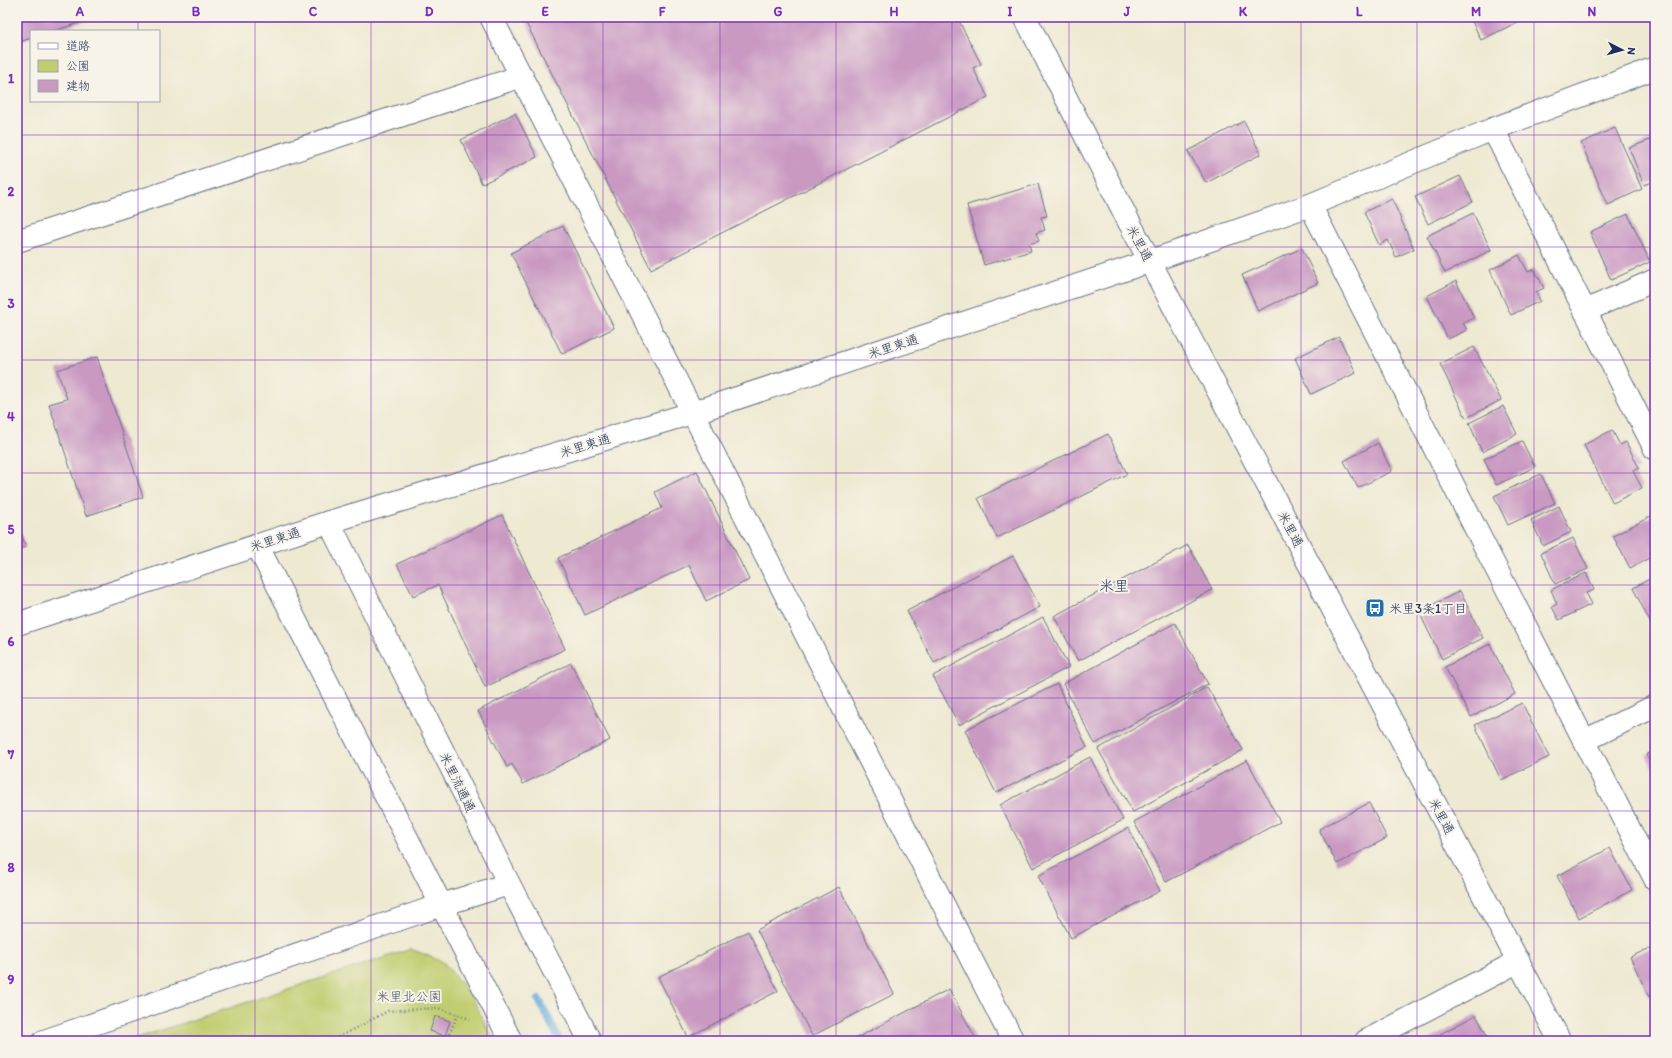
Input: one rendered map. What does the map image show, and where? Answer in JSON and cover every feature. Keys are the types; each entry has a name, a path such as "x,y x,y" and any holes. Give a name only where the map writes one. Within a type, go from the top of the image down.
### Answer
{"street":[{"path":"491,17 1013,1041"},
{"name":"米里通","path":"1025,17 1151,261 1560,1041"},
{"name":"米里東通","path":"17,624 329,522 692,413 1151,261 1310,204 1493,129 1655,68"},
{"path":"17,241 522,76"},
{"path":"1493,129 1655,449"},
{"path":"1310,204 1586,740 1655,879"},
{"path":"1585,311 1655,280"},
{"name":"米里流通通","path":"329,522 509,884 590,1041"},
{"path":"257,545 511,1041"},
{"path":"1586,740 1655,706"},
{"path":"44,1041 441,905 509,884"},
{"path":"1366,1041 1519,961"}],"path":[{"path":"331,1041 388,1011 438,1008 477,1021"},
{"path":"446,1041 458,1015"}],"green space":[{"name":"米里北公園","path":"411,949 443,962 470,994 494,1041 128,1041"}],"building":[{"path":"17,17 98,17 57,30 30,30 30,38 17,43"},
{"path":"523,17 943,17 944,20 950,17 957,17 981,64 973,68 988,97 651,269"},
{"path":"1470,17 1528,17 1481,40"},
{"path":"515,113 537,157 482,184 461,140"},
{"path":"1244,121 1261,154 1206,183 1188,151"},
{"path":"1615,128 1642,189 1608,205 1581,143"},
{"path":"1655,138 1655,181 1644,185 1629,148"},
{"path":"1460,176 1473,202 1428,224 1415,197"},
{"path":"1038,184 1047,216 1041,217 1045,230 1036,233 1039,241 1029,244 1031,251 984,265 967,205"},
{"path":"1392,199 1414,249 1396,257 1388,240 1379,245 1364,212"},
{"path":"1473,213 1491,250 1445,273 1427,236"},
{"path":"1628,214 1650,262 1611,280 1590,232"},
{"path":"563,226 614,328 562,354 511,253"},
{"path":"1302,248 1318,283 1258,311 1242,275"},
{"path":"1519,255 1528,272 1534,269 1544,288 1536,292 1540,301 1511,315 1490,270"},
{"path":"1456,281 1474,318 1463,323 1467,330 1448,339 1427,296"},
{"path":"1339,337 1356,373 1311,394 1295,358"},
{"path":"1474,347 1501,400 1466,418 1440,364"},
{"path":"97,357 143,497 86,516 49,404 67,399 57,370"},
{"path":"1503,406 1517,434 1482,452 1469,423"},
{"path":"1612,430 1620,445 1626,442 1639,468 1633,471 1642,488 1613,503 1584,445"},
{"path":"1108,434 1127,474 997,538 978,498"},
{"path":"1522,441 1535,467 1496,485 1484,459"},
{"path":"1378,443 1392,471 1358,488 1344,461"},
{"path":"697,471 749,580 706,601 689,565 585,615 558,558 662,508 655,492"},
{"path":"1541,474 1555,503 1508,525 1494,496"},
{"path":"1559,506 1571,532 1543,546 1531,520"},
{"path":"1655,514 1655,555 1630,568 1613,536"},
{"path":"502,515 565,649 485,687 438,585 413,596 397,564"},
{"path":"17,521 26,547 17,550"},
{"path":"1573,538 1588,569 1555,584 1541,553"},
{"path":"1188,545 1212,590 1078,661 1054,616"},
{"path":"1013,556 1040,607 934,663 907,611"},
{"path":"1586,573 1594,590 1586,593 1592,604 1559,620 1552,607 1557,604 1551,590"},
{"path":"1655,576 1655,620 1650,622 1633,588"},
{"path":"1460,591 1483,638 1442,659 1419,612"},
{"path":"1043,617 1069,667 959,725 933,676"},
{"path":"1175,623 1208,684 1095,744 1063,684"},
{"path":"1490,644 1515,694 1471,717 1445,667"},
{"path":"571,663 610,740 523,784 512,764 507,767 478,711"},
{"path":"1057,684 1087,747 996,793 965,730"},
{"path":"1207,687 1243,750 1133,812 1098,749"},
{"path":"1522,703 1549,757 1501,780 1475,725"},
{"path":"1655,750 1655,772 1646,755"},
{"path":"1090,757 1123,820 1033,868 1000,805"},
{"path":"1247,760 1280,822 1166,882 1134,822"},
{"path":"1369,803 1387,838 1337,864 1319,829"},
{"path":"1128,828 1160,891 1071,938 1038,876"},
{"path":"1610,848 1632,890 1579,918 1557,876"},
{"path":"839,887 894,994 812,1036 757,930"},
{"path":"748,931 778,991 688,1037 658,977"},
{"path":"1655,946 1655,995 1649,997 1630,957"},
{"path":"949,989 977,1041 851,1041"},
{"path":"1476,1015 1490,1041 1427,1041"},
{"path":"435,1016 450,1021 445,1036 430,1031"}],"waterway":[{"path":"539,1000 560,1041"}],"place":[{"name":"米里3条1丁目","path":"1375,608"}],"district":[{"name":"米里","path":"1114,586"}]}
